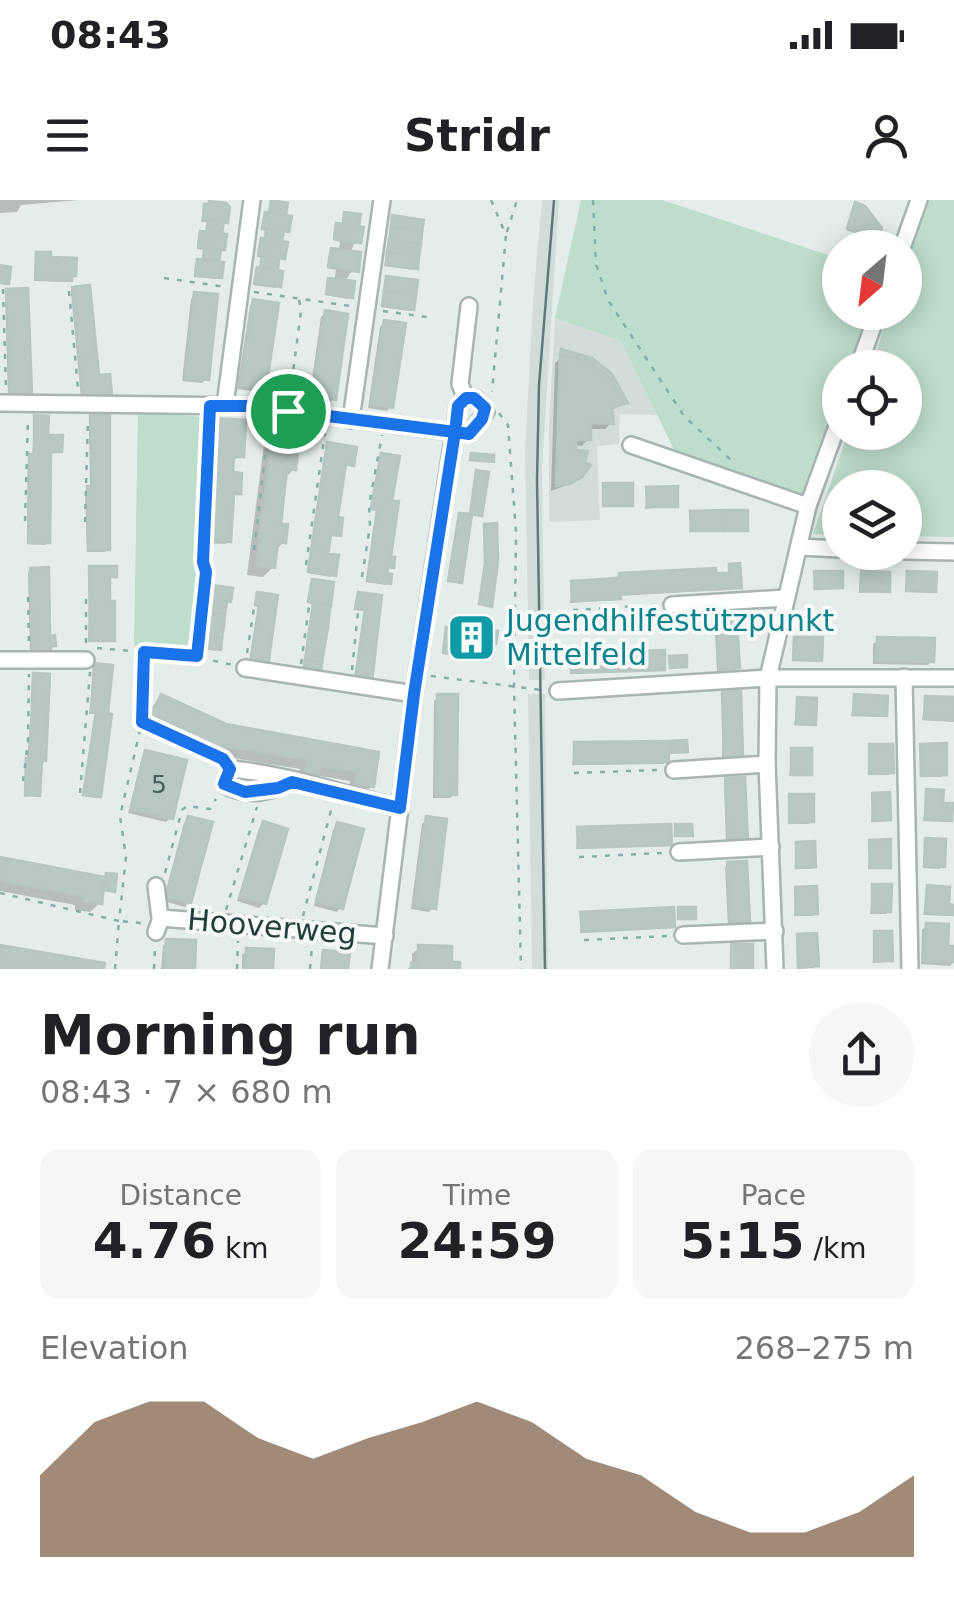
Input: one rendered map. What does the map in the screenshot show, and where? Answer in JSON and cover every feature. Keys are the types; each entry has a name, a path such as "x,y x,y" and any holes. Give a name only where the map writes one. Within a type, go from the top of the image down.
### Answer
{"street":[{"path":"217,405 240,290 252,200"},
{"path":"351,420 382,200"},
{"path":"908,230 919,200"},
{"path":"466,398 460,384 469,306"},
{"path":"4,403 270,408 328,417 455,432 469,434 488,413 481,402 466,398 458,406 455,432 414,694 380,969"},
{"path":"631,445 808,506"},
{"path":"775,969 767,764 768,678 808,506 828,450"},
{"path":"799,547 822,548"},
{"path":"922,551 954,552"},
{"path":"672,604 785,598"},
{"path":"0,660 86,660"},
{"path":"245,668 414,694"},
{"path":"904,677 910,969"},
{"path":"558,691 768,678 954,678"},
{"path":"674,770 767,764"},
{"path":"227,777 292,782 400,808"},
{"path":"227,777 237,792 262,792 292,782"},
{"path":"678,852 771,847"},
{"name":"Hooverweg","path":"157,893 158,925 222,923 384,936"},
{"path":"683,935 775,931"}],"path":[{"path":"490,200 506,236"},
{"path":"517,200 506,236 488,413 508,425 516,532 514,687 521,969"},
{"path":"593,200 596,264 608,300 684,416 732,460 737,481"},
{"path":"164,278 427,317"},
{"path":"3,289 4,403"},
{"path":"69,292 84,404 85,522"},
{"path":"288,411 300,298"},
{"path":"25,521 29,403"},
{"path":"197,656 217,405"},
{"path":"254,550 270,408"},
{"path":"306,565 328,417"},
{"path":"362,577 370,526 369,505 384,424"},
{"path":"23,782 28,742 28,598"},
{"path":"86,600 86,660"},
{"path":"574,610 672,604"},
{"path":"299,678 309,606"},
{"path":"86,660 96,648 197,656 245,668 254,608"},
{"path":"350,686 358,612"},
{"path":"114,969 126,857 120,816 142,722 144,652"},
{"path":"80,793 91,661 86,660"},
{"path":"425,675 558,691"},
{"path":"142,722 223,759 227,777 210,809 187,806 182,810 157,893"},
{"path":"574,773 674,770"},
{"path":"222,923 262,792"},
{"path":"310,969 307,930 336,792"},
{"path":"579,857 678,852"},
{"path":"0,892 119,920 158,925 154,969"},
{"path":"237,969 239,924"},
{"path":"584,940 683,935"}],"shaded area":[{"path":"542,200 559,200 542,469 545,680 529,680 525,451"},
{"path":"555,318 621,341 657,415 620,414 619,444 597,446 600,520 549,522"},
{"path":"528,694 545,694 548,969 532,969"}],"green space":[{"path":"581,200 662,200 822,253 822,330 872,330 864,350 822,350 822,450 828,450 808,506 680,462 621,341 555,318"},
{"path":"928,200 954,200 954,537 922,536 922,470 835,470 842,450 922,450 922,350 877,350 883,330 922,330 922,230 918,230"},
{"path":"138,412 206,417 201,588 192,652 137,650 134,643"},
{"path":"822,508 822,534 813,534"}],"building":[{"path":"271,200 288,203 286,215 269,212"},
{"path":"209,201 230,207 228,223 203,220 204,204"},
{"path":"855,202 865,206 882,228 853,230 847,228"},
{"path":"265,212 292,216 289,232 262,228"},
{"path":"344,212 361,214 359,226 343,224"},
{"path":"392,215 424,220 422,232 391,227"},
{"path":"208,220 224,222 222,234 206,232"},
{"path":"336,223 364,227 361,243 334,239"},
{"path":"391,227 422,232 421,244 389,240"},
{"path":"266,228 284,231 282,242 265,239"},
{"path":"200,231 227,234 225,250 198,247"},
{"path":"261,238 288,242 285,259 258,255"},
{"path":"389,240 421,244 419,257 387,252"},
{"path":"204,248 221,250 219,261 203,259"},
{"path":"331,248 361,252 359,272 328,266"},
{"path":"36,252 77,258 76,276 72,276 72,281 35,279"},
{"path":"387,252 419,257 418,269 386,265"},
{"path":"262,256 279,258 278,270 260,268"},
{"path":"197,259 224,262 222,278 195,275"},
{"path":"0,265 11,267 9,284 0,283"},
{"path":"257,267 283,271 281,287 254,283"},
{"path":"386,276 418,280 416,296 384,291"},
{"path":"328,278 355,281 353,298 326,294"},
{"path":"90,285 99,375 110,374 112,394 83,397 72,287"},
{"path":"28,288 32,394 10,395 6,289"},
{"path":"384,291 416,296 414,310 382,305"},
{"path":"194,292 218,294 209,380 185,378"},
{"path":"253,299 279,303 266,389 240,385"},
{"path":"325,310 348,314 336,400 312,396"},
{"path":"384,320 406,323 393,408 371,404"},
{"path":"561,349 592,358 612,374 628,403 624,404 609,377 590,362 560,354"},
{"path":"560,354 590,362 609,377 624,404 612,408 614,424 591,423 591,440 576,440 576,450 588,451 585,462 591,465 582,477 556,486"},
{"path":"110,414 110,550 88,550 87,486 92,486 90,415"},
{"path":"34,415 49,416 48,435 63,435 62,452 51,452 50,543 28,543 29,454 34,454"},
{"path":"215,418 246,420 244,457 234,457 233,472 242,473 241,494 234,494 231,542 207,541"},
{"path":"273,431 300,434 296,470 287,469 281,524 288,524 286,543 278,542 275,568 256,566"},
{"path":"327,442 357,447 354,466 346,464 338,517 343,518 341,536 331,535 328,554 339,555 336,576 308,571"},
{"path":"381,453 400,456 392,501 399,501 391,557 395,557 394,568 388,567 387,573 392,574 391,584 367,580 377,510 371,508"},
{"path":"471,453 494,455 494,462 470,460"},
{"path":"476,470 489,472 482,516 470,514"},
{"path":"603,483 633,483 633,506 603,506"},
{"path":"678,486 678,507 647,507 646,487"},
{"path":"724,510 748,510 748,531 725,531"},
{"path":"724,510 724,531 691,531 690,511"},
{"path":"459,513 472,514 462,583 448,581"},
{"path":"497,523 498,562 492,607 479,604 485,563 484,524"},
{"path":"740,563 742,588 620,594 621,599 572,601 571,581 619,578 619,573 716,568 716,573 729,573 729,564"},
{"path":"89,566 117,566 117,577 110,577 110,601 115,601 115,641 90,641"},
{"path":"49,567 50,636 55,635 56,646 51,646 51,652 32,653 30,568"},
{"path":"814,571 843,571 843,588 815,589"},
{"path":"861,571 890,572 890,592 860,591"},
{"path":"907,571 937,572 936,592 906,591"},
{"path":"312,579 334,582 331,605 308,601"},
{"path":"213,585 233,588 231,602 211,600"},
{"path":"257,592 278,595 268,666 250,663 259,605 255,604"},
{"path":"358,592 382,595 372,682 355,680 365,609 355,608"},
{"path":"211,600 227,602 225,614 209,612"},
{"path":"313,602 331,605 329,616 312,613"},
{"path":"736,607 740,668 719,669 715,608"},
{"path":"209,612 225,614 224,626 208,623"},
{"path":"312,613 329,616 328,628 310,625"},
{"path":"208,623 224,626 222,638 206,636"},
{"path":"310,625 328,628 326,639 308,637"},
{"name":"Jugendhilfestützpunkt Mittelfeld","path":"446,627 498,631 496,644 487,643 485,658 443,652"},
{"path":"206,636 222,638 221,650 205,647"},
{"path":"308,637 326,639 324,651 307,648"},
{"path":"794,637 823,637 822,661 793,660"},
{"path":"877,637 935,638 934,662 876,661"},
{"path":"307,648 324,651 322,662 305,660"},
{"path":"665,650 665,670 571,673 571,653"},
{"path":"687,655 687,667 670,668 669,656"},
{"path":"305,660 322,662 321,674 303,671"},
{"path":"94,663 113,665 108,713 112,714 101,797 83,795 96,712 91,712"},
{"path":"33,673 50,674 46,761 42,760 40,796 25,795"},
{"path":"741,691 743,756 724,756 722,692"},
{"path":"161,694 226,724 379,752 374,787 356,783 358,772 321,766 319,774 306,771 308,760 223,746 222,750 149,719"},
{"path":"437,694 458,694 457,795 436,794"},
{"path":"854,694 888,696 887,716 853,715"},
{"path":"925,696 954,697 954,720 924,719"},
{"path":"797,697 817,698 816,725 796,724"},
{"path":"687,740 688,752 670,753 670,741"},
{"path":"668,741 669,762 574,764 574,742"},
{"path":"947,743 947,775 921,776 920,744"},
{"path":"869,744 893,744 894,773 869,774"},
{"path":"791,748 812,748 812,775 791,775"},
{"path":"145,750 187,760 173,819 131,809"},
{"path":"745,777 748,841 728,842 725,778"},
{"path":"926,789 944,790 943,803 953,803 952,821 925,819"},
{"path":"890,792 891,820 873,821 872,793"},
{"path":"789,794 814,794 814,822 789,823"},
{"path":"188,816 213,822 191,903 166,897"},
{"path":"426,816 447,819 436,909 414,906"},
{"path":"263,821 288,829 266,904 240,897"},
{"path":"337,822 364,829 343,909 316,901"},
{"path":"671,824 672,845 578,848 577,827"},
{"path":"675,824 692,824 693,836 675,836"},
{"path":"925,838 946,839 945,867 924,866"},
{"path":"891,839 891,868 870,868 869,840"},
{"path":"815,841 816,867 796,868 796,842"},
{"path":"0,857 105,877 102,904 83,901 84,896 0,881"},
{"path":"747,861 750,923 730,924 727,862"},
{"path":"106,873 117,874 115,892 104,890"},
{"path":"872,884 892,884 891,912 872,912"},
{"path":"927,885 950,887 953,915 925,913"},
{"path":"817,886 818,914 796,915 795,887"},
{"path":"674,907 675,927 582,932 580,912"},
{"path":"678,907 696,907 696,919 678,919"},
{"path":"926,923 949,924 948,946 954,946 954,962 924,961"},
{"path":"874,931 892,931 893,961 874,961"},
{"path":"817,933 819,966 798,967 797,934"},
{"path":"166,939 196,940 195,969 165,969"},
{"path":"731,944 753,944 753,969 731,969"},
{"path":"0,945 105,963 104,969 0,968"},
{"path":"418,945 452,946 452,962 460,962 460,969 411,969 411,963 418,963"},
{"path":"246,948 274,949 273,969 245,969"},
{"path":"323,950 350,952 348,969 321,969"}],"tram line":[{"path":"545,969 537,480 539,385 554,200"}],"place":[{"name":"Jugendhilfestützpunkt Mittelfeld","path":"471,638"}],"route":[{"path":"288,411 210,406 203,562 206,572 197,656 144,652 142,722 223,759 230,769 224,784 237,792 269,790 292,782 400,808 455,432 469,434 482,419 485,408 474,398 466,398 458,406 455,432 288,411"}]}
